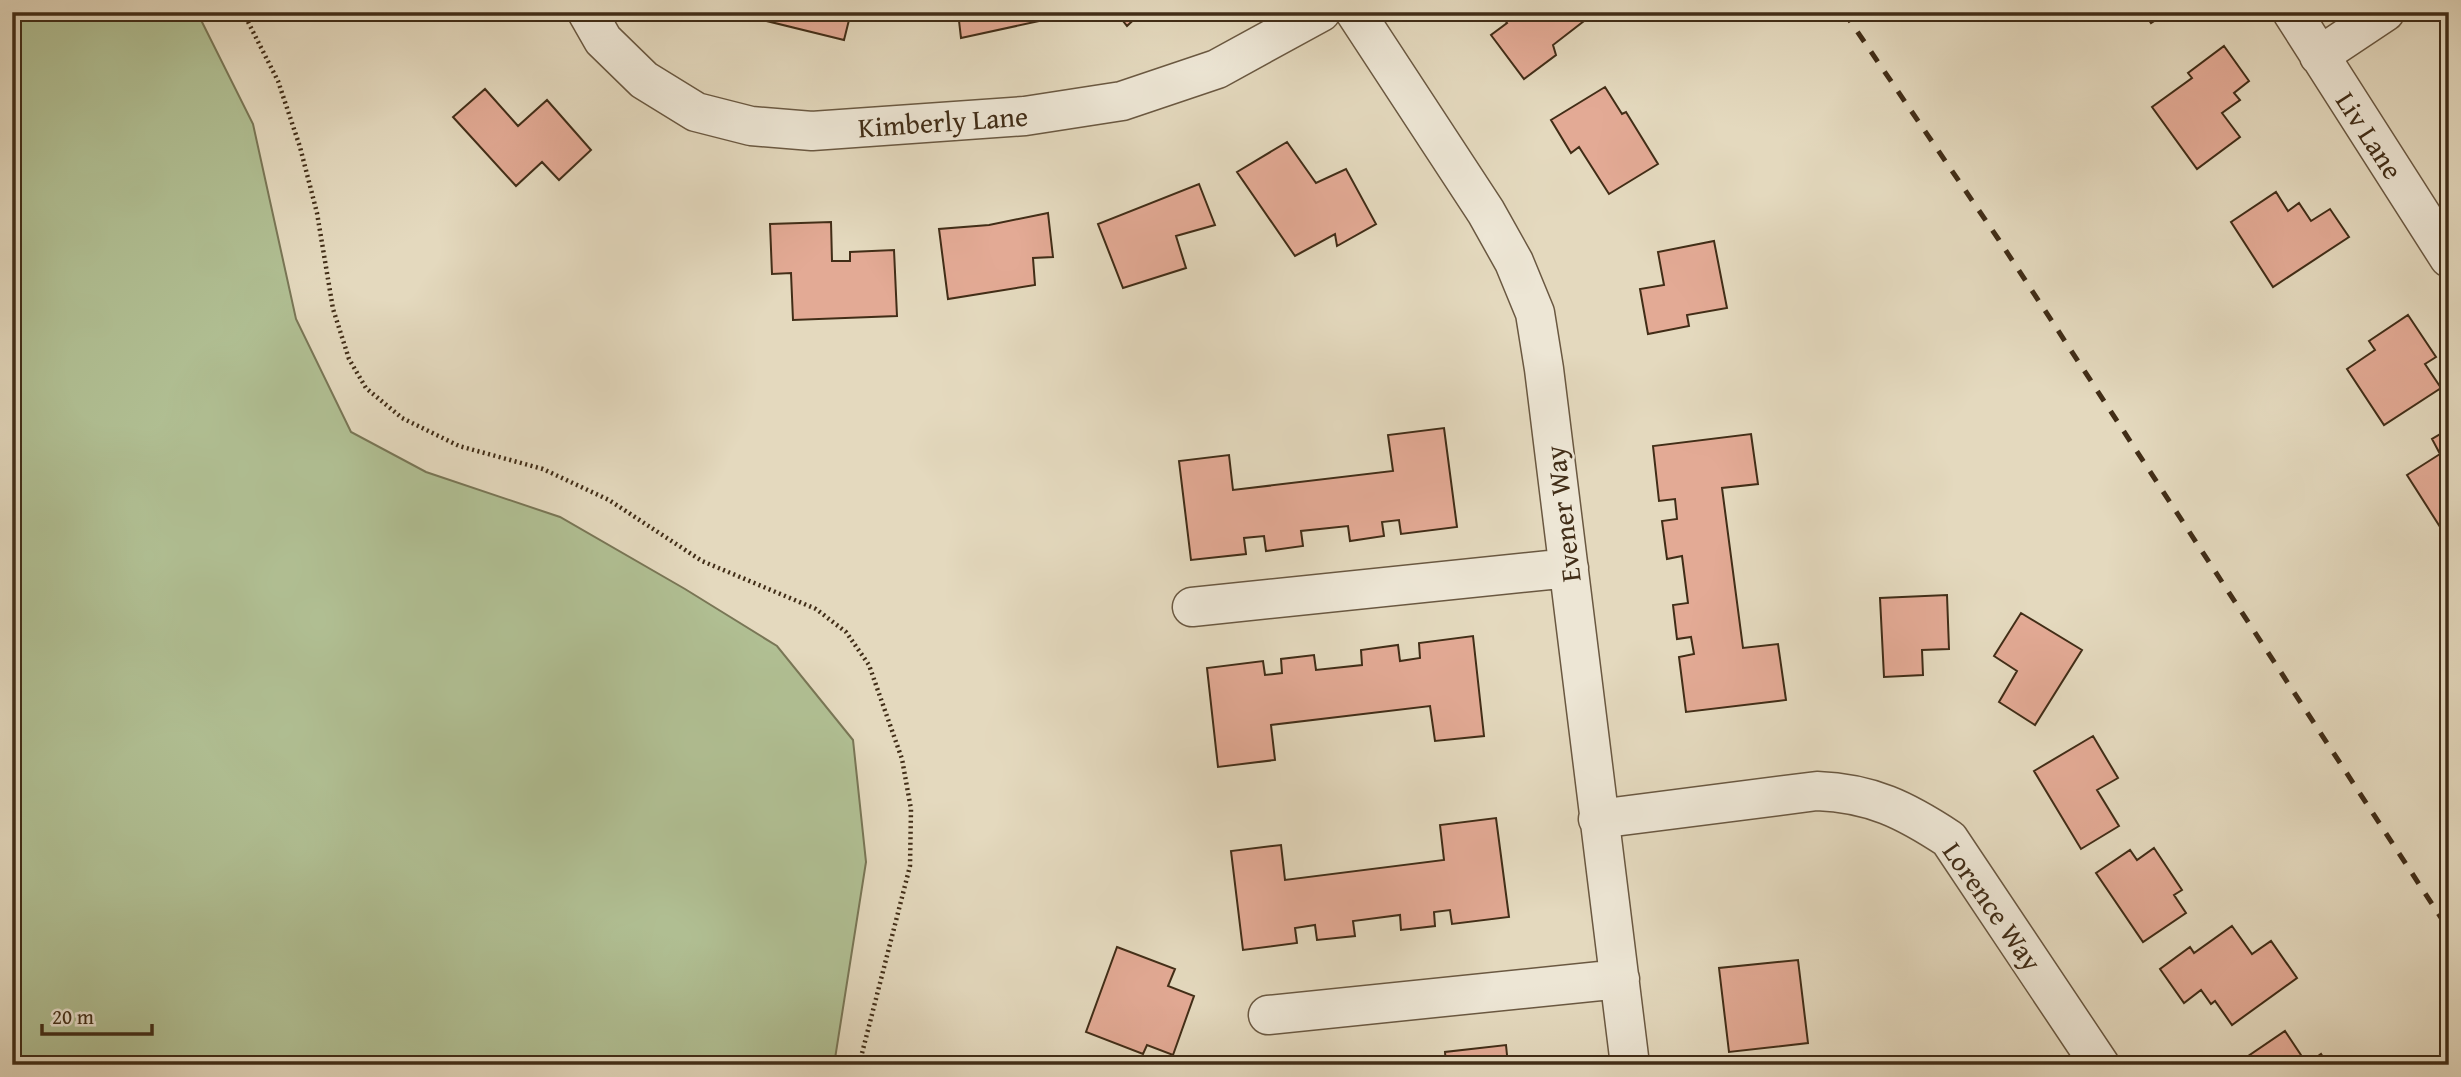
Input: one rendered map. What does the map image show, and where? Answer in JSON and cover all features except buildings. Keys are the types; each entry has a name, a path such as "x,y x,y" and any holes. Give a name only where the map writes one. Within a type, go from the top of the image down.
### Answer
{"street":[{"name":"Kimberly Lane","path":"587,12 603,40 644,80 696,112 751,126 812,131 1025,116 1122,101 1217,69 1321,12"},
{"name":"Evener Way","path":"1355,12 1486,212 1514,262 1535,313 1630,1065"},
{"name":"Liv Lane","path":"2292,12 2449,258"},
{"path":"2319,56 2385,12"},
{"path":"1192,607 1569,568"},
{"name":"Lorence Way","path":"1598,819 1817,791 1847,792 1914,816 1950,839 2100,1065"},
{"path":"1268,1015 1620,979"}],"path":[{"path":"243,12 278,81 300,147 317,214 332,309 348,359 366,388 402,418 447,441 543,469 609,500 702,561 816,610 846,632 869,665 886,708 904,771 911,809 910,866 859,1065"}],"green space":[{"path":"12,12 197,12 253,124 296,319 351,432 426,472 560,517 685,589 777,646 853,740 866,862 834,1065 12,1065"}],"railway":[{"path":"1844,12 1999,240 2449,930"}]}
